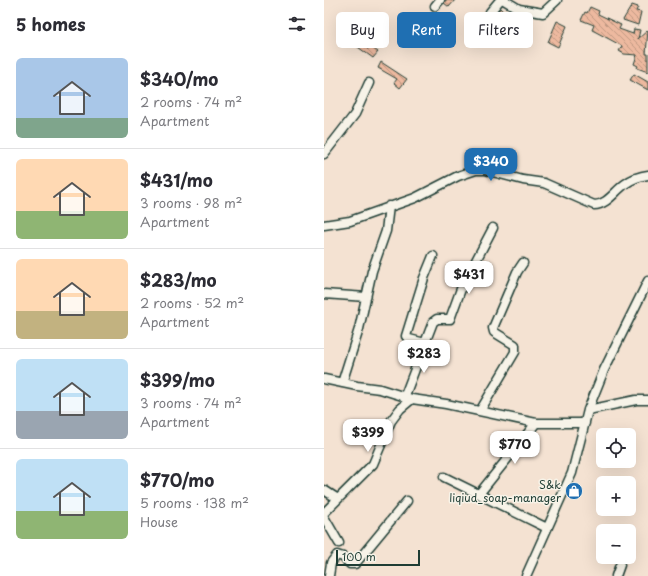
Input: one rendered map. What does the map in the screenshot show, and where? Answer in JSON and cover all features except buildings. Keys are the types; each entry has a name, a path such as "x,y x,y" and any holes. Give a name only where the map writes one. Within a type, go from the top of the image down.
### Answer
{"street":[{"path":"490,12 500,0"},
{"path":"504,0 520,9 543,13 557,0"},
{"path":"324,154 355,114 369,83"},
{"path":"324,225 350,221 415,198 458,176 476,170 485,170 523,180 544,183 594,205 602,204 624,184 648,174"},
{"path":"342,383 386,231 389,206"},
{"path":"324,514 373,464 392,421 408,398 425,343 435,320 450,319 461,289 493,228"},
{"path":"425,343 409,339 406,336 424,278 433,256"},
{"path":"480,411 515,352 515,345 494,332 493,328 523,263"},
{"path":"526,576 572,473 588,410 617,341 648,281"},
{"path":"324,294 366,297"},
{"path":"324,379 380,388 408,398 536,423 585,423"},
{"path":"588,410 636,400 648,400"},
{"path":"479,494 536,423"},
{"path":"444,477 547,528"},
{"path":"324,490 338,498"},
{"path":"329,576 331,563 337,555 343,557 350,564 355,564 407,501"},
{"path":"324,517 339,543"},
{"path":"616,576 620,566"}],"place":[{"name":"S&k liqiud_soap-manager","path":"574,491"}]}
